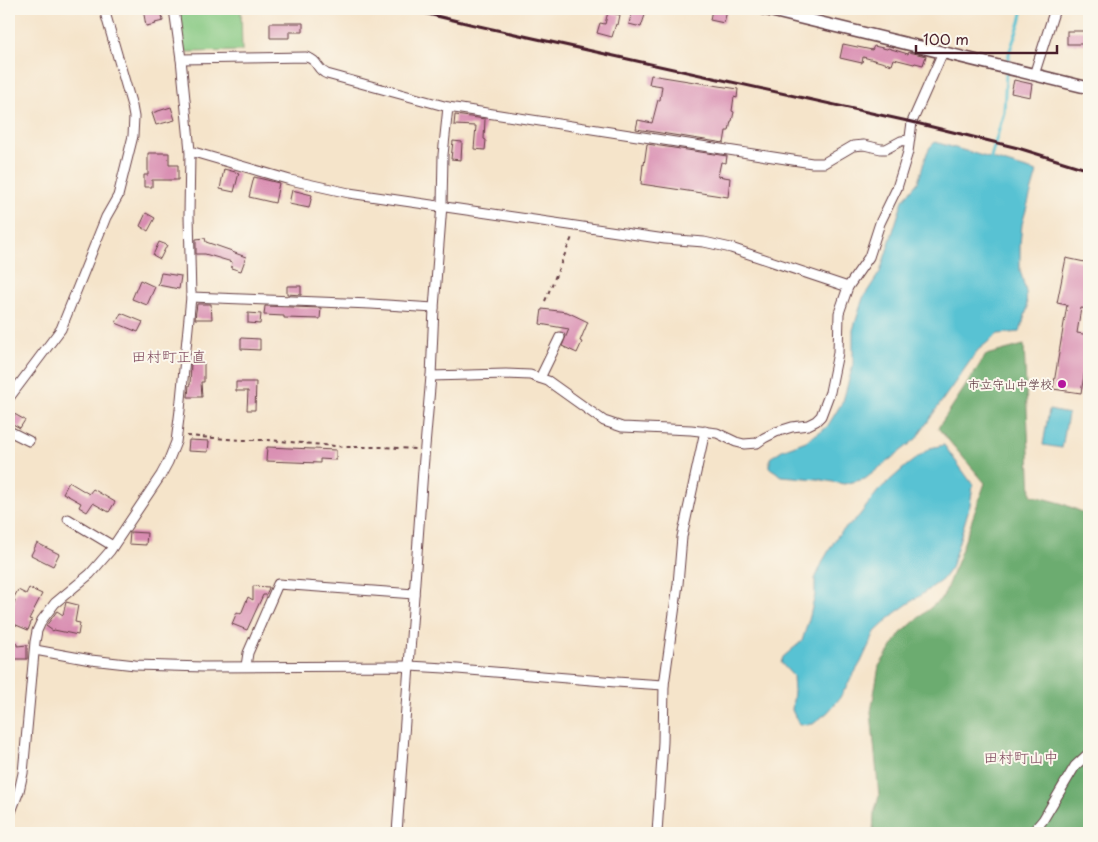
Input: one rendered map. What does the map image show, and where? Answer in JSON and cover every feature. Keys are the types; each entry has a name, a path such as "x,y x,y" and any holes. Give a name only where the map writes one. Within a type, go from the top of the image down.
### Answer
{"main road":[{"path":"764,9 1089,88"}],"street":[{"path":"9,398 61,330 104,222 118,196 133,136 134,117 104,9"},
{"path":"9,817 19,792 23,773 37,631 42,620 55,603 97,567 113,546 161,475 176,442 191,297 190,150 174,9"},
{"path":"1034,75 1055,9"},
{"path":"431,376 530,375 548,381 604,422 622,427 705,431 717,433 736,442 750,444 757,443 764,438 792,427 808,425 816,420 821,416 830,392 838,353 839,312 848,287 864,266 871,252 880,223 897,188 908,152 912,122 943,52"},
{"path":"181,59 306,57 313,59 320,70 328,74 448,107 812,163 824,163 853,146 861,144 886,149 901,141 909,140"},
{"path":"397,833 431,376 442,205 443,155 448,107"},
{"path":"190,150 290,180 349,193 442,205 665,239 704,242 731,248 848,287"},
{"path":"191,297 434,308"},
{"path":"540,378 560,337"},
{"path":"9,431 29,441"},
{"path":"657,833 663,742 664,685 678,584 682,537 705,431"},
{"path":"68,519 113,546"},
{"path":"246,666 248,653 278,584 414,594"},
{"path":"35,650 134,665 204,667 409,666 664,685"},
{"path":"1032,833 1043,820 1075,766 1089,753"}],"path":[{"path":"545,301 577,225"},
{"path":"186,436 346,446 383,446 424,450"}],"green space":[{"path":"178,9 241,9 242,51 187,52 183,49"},
{"path":"1024,345 1031,495 1061,503 1089,515 1089,833 873,833 874,814 879,796 871,712 879,666 901,633 943,597 985,483 938,428 986,355"}],"water":[{"path":"935,142 1037,172 1022,224 1020,270 1026,292 1027,309 1020,332 998,334 978,350 916,439 865,479 844,484 817,479 782,476 770,468 770,458 782,450 806,441 827,427 843,401 853,365 853,330 863,298 880,272 903,200 918,182 927,153"},
{"path":"1049,410 1068,414 1062,448 1043,445"},
{"path":"944,445 973,485 970,505 951,568 942,580 895,613 875,632 861,662 839,699 828,712 813,724 799,725 792,710 793,676 781,663 783,657 802,641 815,595 815,579 824,559 838,535 859,516 878,491 930,448"}],"building":[{"path":"143,9 161,9 163,21 146,26"},
{"path":"636,9 647,9 641,27 629,24 632,11 635,12"},
{"path":"712,9 727,11 724,23 710,20"},
{"path":"608,12 620,15 618,25 616,24 612,37 597,33 600,23 605,24"},
{"path":"270,23 303,23 303,32 289,32 289,38 270,38"},
{"path":"1067,31 1089,31 1089,44 1067,44"},
{"path":"843,44 872,50 874,46 888,48 908,54 909,52 926,56 923,65 894,59 892,65 863,57 862,63 840,58"},
{"path":"651,75 738,89 737,98 734,97 732,121 729,131 726,131 724,143 636,129 638,120 652,123 658,100 660,100 662,86 649,84"},
{"path":"1014,80 1032,84 1030,97 1011,93"},
{"path":"171,107 175,120 156,125 152,113"},
{"path":"455,115 485,119 485,150 474,149 476,126 454,125"},
{"path":"453,141 462,142 461,160 451,159"},
{"path":"647,144 727,156 726,163 721,162 718,176 730,178 728,197 641,184"},
{"path":"148,153 169,153 169,165 178,165 178,180 152,180 152,187 144,187 144,175 148,175"},
{"path":"224,169 239,173 234,192 220,189"},
{"path":"254,177 279,183 275,203 249,197"},
{"path":"292,190 312,195 309,208 289,204"},
{"path":"146,213 155,218 148,231 140,226"},
{"path":"205,238 206,242 246,257 241,271 231,268 232,262 205,254 196,254 196,239"},
{"path":"159,242 167,245 160,259 153,255"},
{"path":"1066,258 1089,263 1089,309 1081,308 1077,333 1089,335 1089,359 1087,358 1081,393 1053,389 1067,305 1057,303"},
{"path":"161,273 181,276 179,289 158,285"},
{"path":"140,280 155,287 147,305 132,299"},
{"path":"287,286 301,286 301,295 287,294"},
{"path":"197,304 211,304 212,319 195,319"},
{"path":"265,306 321,308 320,319 284,318 284,316 264,315"},
{"path":"542,309 567,312 588,322 577,353 562,346 569,329 540,324"},
{"path":"121,313 143,322 138,332 116,323"},
{"path":"248,313 261,314 260,324 248,323"},
{"path":"241,338 260,339 260,350 241,349"},
{"path":"191,363 204,363 204,382 201,382 202,397 188,397"},
{"path":"236,382 256,382 255,410 247,410 248,391 236,391"},
{"path":"9,411 25,420 20,428 9,422"},
{"path":"189,440 209,441 208,452 188,451"},
{"path":"267,447 336,450 336,460 320,459 320,463 266,461"},
{"path":"69,482 89,494 93,489 115,502 109,512 93,503 87,512 79,507 81,503 63,493"},
{"path":"130,532 147,533 146,545 129,544"},
{"path":"37,543 59,554 53,566 31,555"},
{"path":"253,586 269,588 266,595 263,595 247,630 232,624 237,612 241,614 248,597 253,600"},
{"path":"29,588 42,594 29,619 32,620 28,630 9,622 9,615 15,600 13,599 18,590 26,594"},
{"path":"66,602 78,605 75,622 80,623 78,635 53,631 46,626 57,611 63,615"},
{"path":"9,643 17,643 17,646 27,645 27,659 9,659"}],"waterway":[{"path":"990,161 1004,112 1009,53 1023,9"}],"railway":[{"path":"407,9 912,122 1018,148 1089,170"}],"place":[{"name":"市立守山中学校","path":"1062,384"}],"district":[{"name":"田村町正直","path":"169,355"},
{"name":"田村町山中","path":"1021,756"}]}
